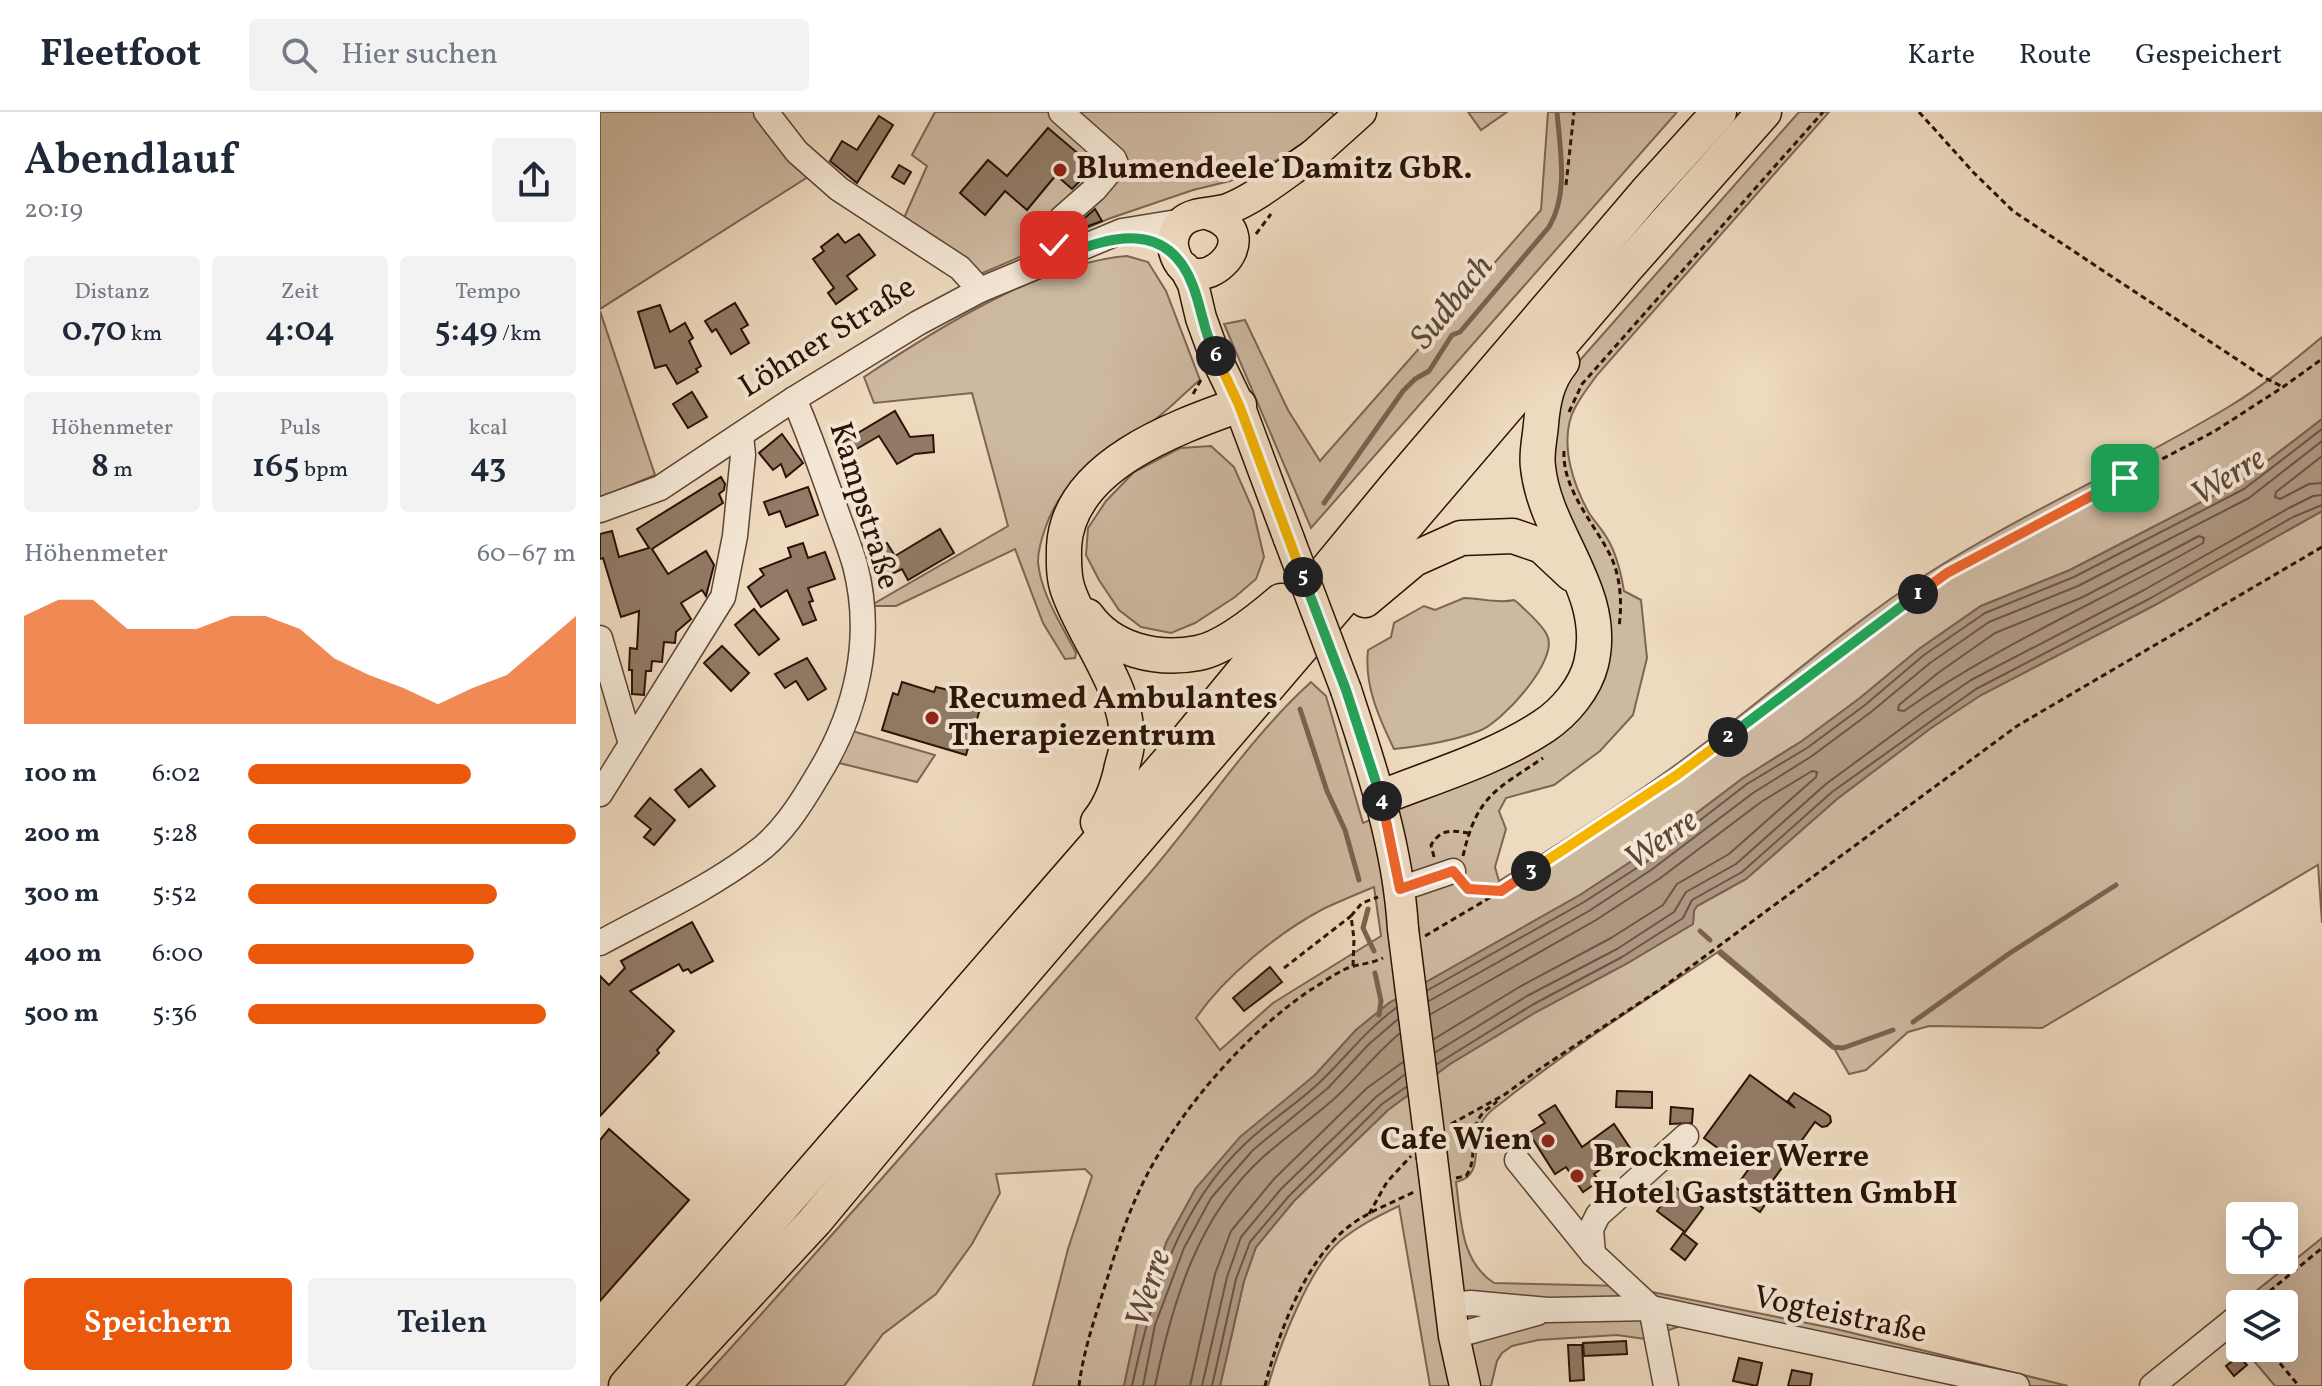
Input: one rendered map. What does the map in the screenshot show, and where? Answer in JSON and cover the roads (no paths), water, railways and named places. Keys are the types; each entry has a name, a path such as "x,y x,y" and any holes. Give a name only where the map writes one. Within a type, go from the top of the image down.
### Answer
{"highway":[{"path":"626,1386 1182,746 1396,486 1719,112"},
{"path":"662,1386 815,1221 969,1036 1626,268 1764,112"},
{"path":"1382,797 1502,749 1545,725 1570,703 1587,678 1594,653 1595,626 1584,584 1547,503 1537,466 1543,399 1554,372 1607,309 1626,268"},
{"path":"1024,925 1030,904 1102,818 1119,785 1127,742 1121,705 1067,588 1063,564 1070,518 1086,490 1112,466 1168,432 1239,405"},
{"path":"1067,588 1091,622 1109,639 1145,654 1199,653 1250,628 1290,593 1366,504 1396,486"},
{"path":"1294,658 1414,559 1461,538 1513,536 1542,546 1584,584"}],"main road":[{"name":"Löhner Straße","path":"1225,373 1213,294 1237,248 1250,212 1361,112"},
{"name":"Löhner Straße","path":"1195,217 1242,203 1316,153"},
{"path":"1179,260 1200,273 1208,273 1237,248 1227,226 1222,220 1195,217 1174,236 1179,260 1193,284 1213,351 1239,405 1346,690 1382,797 1390,893 1405,940 1442,1168 1454,1336 1465,1386"}],"street":[{"path":"766,112 797,152 839,189 960,268 980,290"},
{"path":"1059,257 1054,245 1055,231 1062,218 1095,189 1116,164 1061,112"},
{"name":"Löhner Straße","path":"600,510 660,488 794,399 918,323 980,290 1122,231 1168,226 1195,217"},
{"name":"Löhner Straße","path":"1101,240 1151,241 1179,260"},
{"name":"Kampstraße","path":"600,943 706,886 756,854 785,824 805,797 837,744 859,673 864,634 862,612 855,566 794,399"},
{"path":"600,794 723,597 735,536 743,455 741,435"},
{"path":"600,638 631,744"},
{"path":"1390,893 1447,874"},
{"path":"1593,1254 1591,1229 1598,1215 1686,1136"},
{"path":"1517,1160 1593,1254 1651,1308 1666,1386"},
{"name":"Vogteistraße","path":"1451,1305 1471,1303 1548,1310 1651,1308 2017,1386"},
{"name":"Vogteistraße","path":"1454,1336 1548,1310"},
{"path":"2152,1386 2226,1326"}],"water":[{"name":"Werre","path":"2322,419 2322,511 2153,606 1981,695 1931,728 1837,799 1746,879 1697,906 1693,924 1450,1064 1388,1110 1294,1201 1256,1247 1244,1281 1220,1386 1124,1386 1138,1320 1167,1241 1196,1188 1240,1137 1315,1075 1356,1030 1389,1003 1580,895 1641,855 1743,778 1802,741 1919,649 1981,606 2070,570 2240,482"}],"waterway":[{"name":"Sudbach","path":"1324,503 1403,391 1429,371 1452,335 1460,332 1549,227 1561,186 1557,112"},
{"name":"Sudbach","path":"1300,709 1327,791 1345,830 1359,880"},
{"path":"1913,1022 2010,953 2116,885"},
{"name":"Sudbach","path":"1368,909 1363,928 1374,951"},
{"path":"1700,931 1710,940"},
{"path":"1720,953 1833,1047 1843,1048 1893,1030"},
{"name":"Sudbach","path":"1375,973 1381,1001 1379,1015"}],"place":[{"name":"Blumendeele Damitz GbR.","path":"1060,170"},
{"name":"Recumed Ambulantes Therapiezentrum","path":"932,718"},
{"name":"Cafe Wien","path":"1548,1141"},
{"name":"Brockmeier Werre Hotel Gaststätten GmbH","path":"1577,1176"}]}
